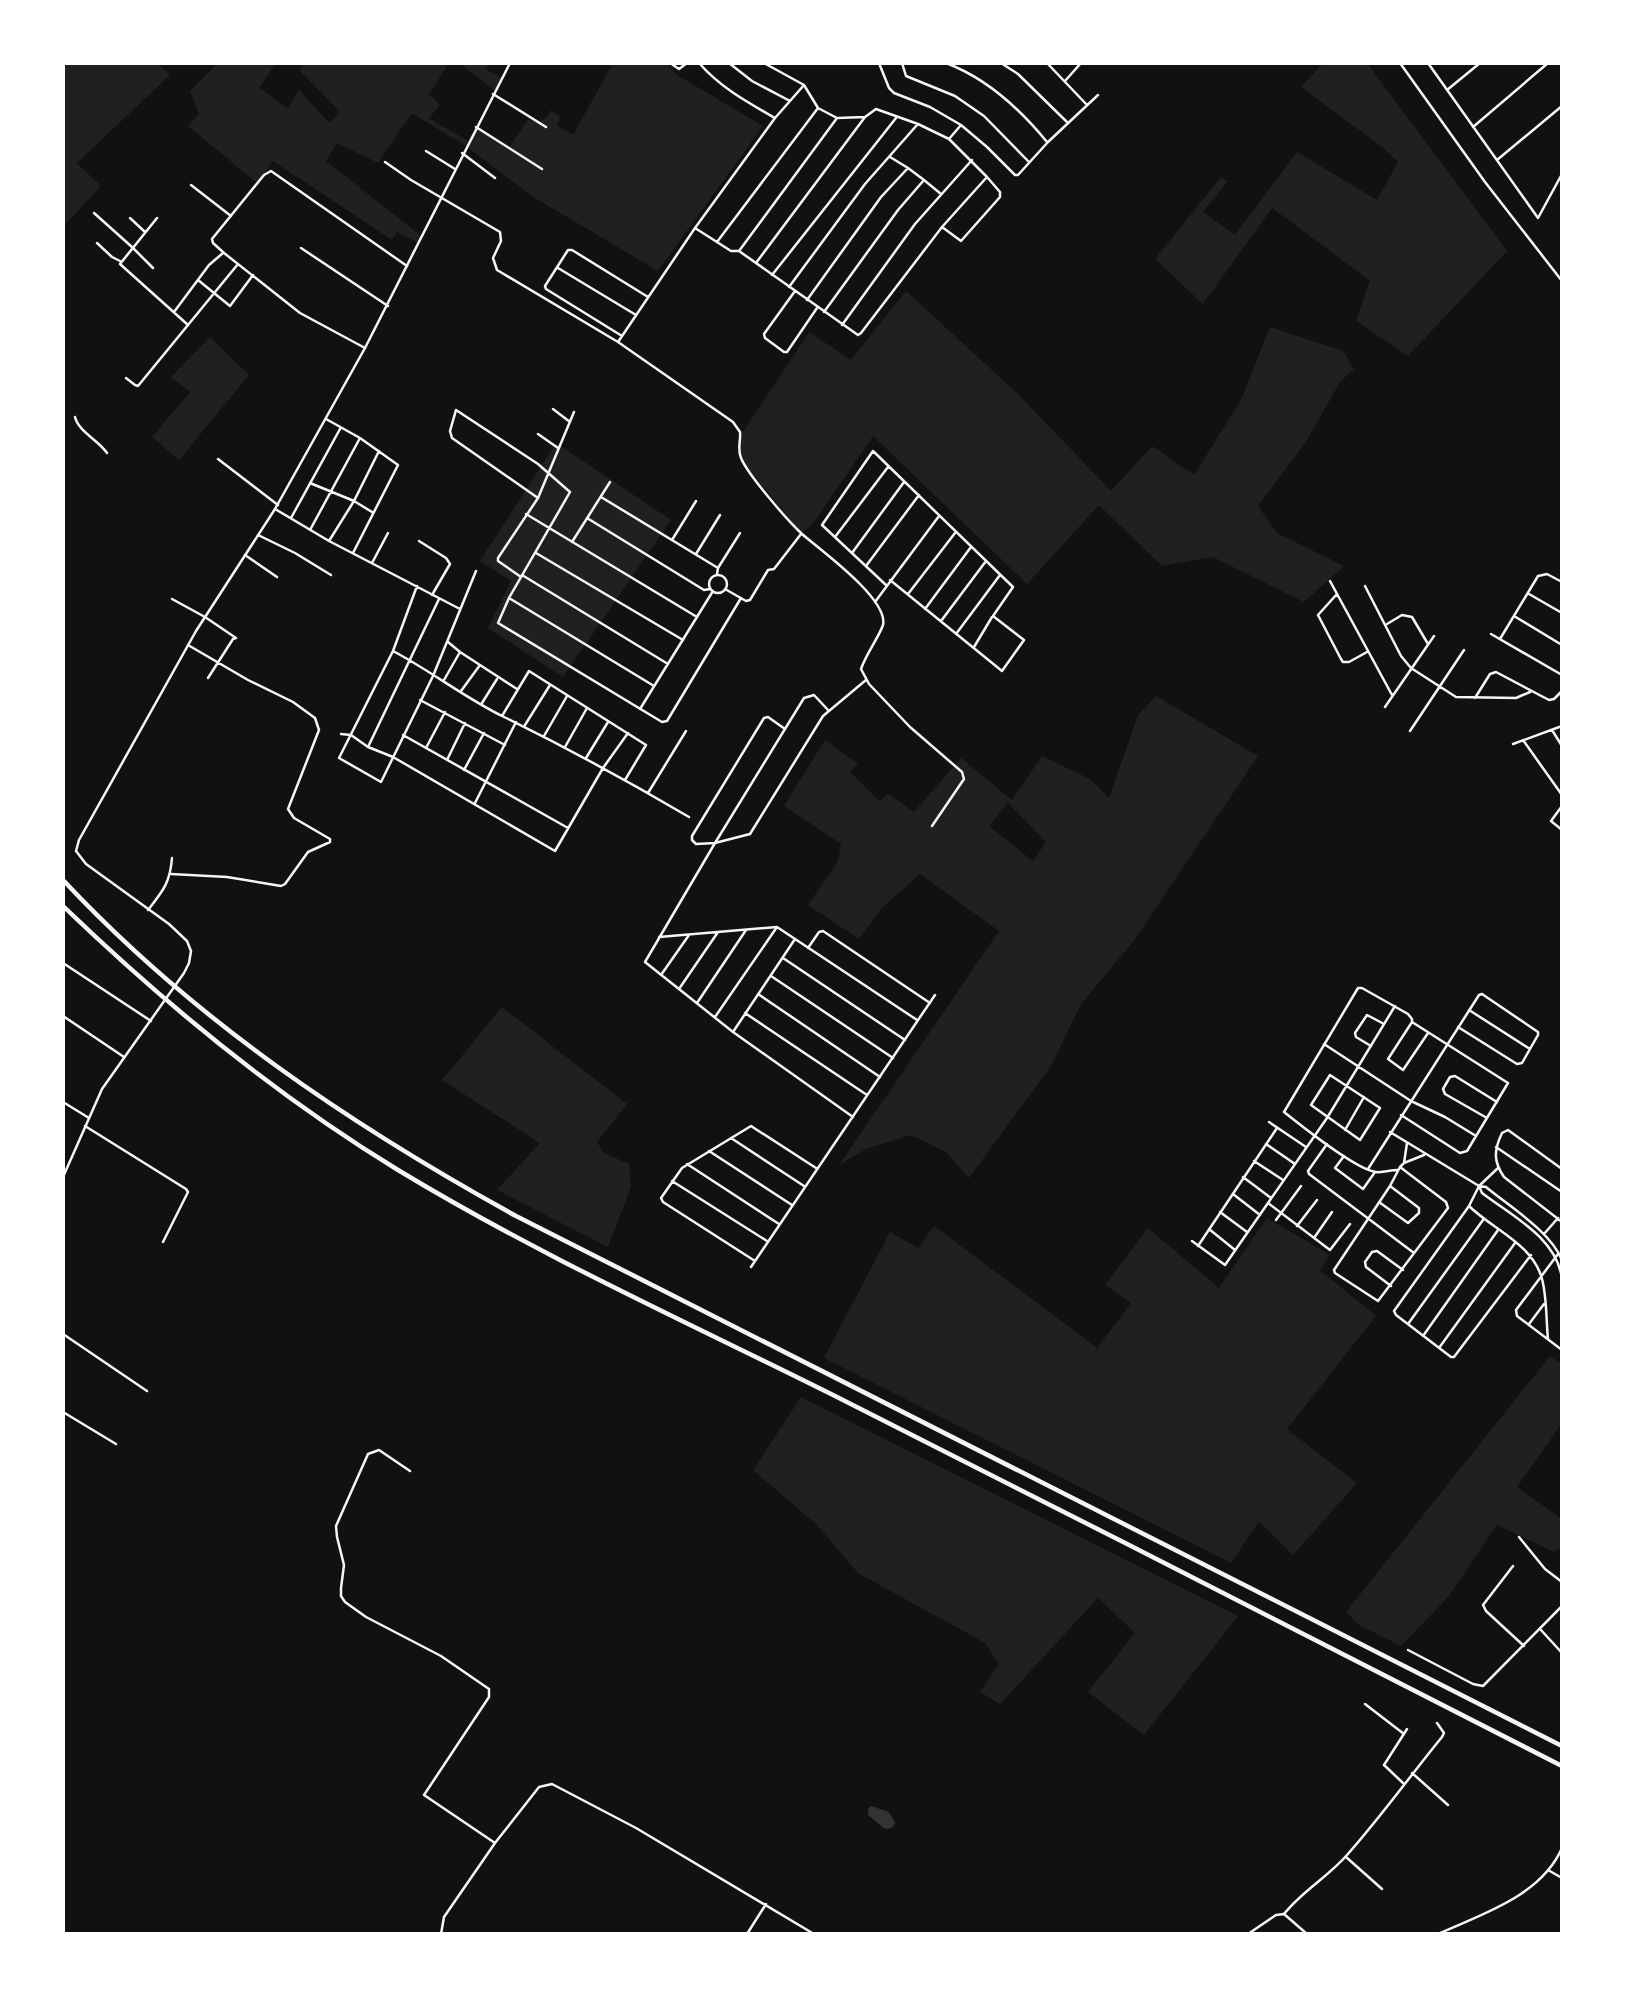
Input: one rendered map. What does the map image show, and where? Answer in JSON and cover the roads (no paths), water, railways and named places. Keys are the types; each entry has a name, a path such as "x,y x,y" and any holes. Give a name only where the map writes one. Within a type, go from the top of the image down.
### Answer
{"highway":[{"path":"63,880 184,994 245,1043 325,1101 419,1161 528,1222 1562,1746"},
{"path":"63,906 170,1006 269,1083 353,1141 456,1204 567,1263 836,1396 1562,1766"}],"street":[{"path":"63,1177 102,1088 184,973 191,951 187,941 86,864 76,851 79,840 188,645 278,505 365,348 510,63"},
{"path":"670,63 679,69 687,63"},
{"path":"699,63 714,81 730,93 775,118"},
{"path":"729,63 752,81 790,101"},
{"path":"764,63 804,85 817,108 837,118 865,117"},
{"path":"879,63 889,88 894,93 930,107 961,125 1014,175 1098,95"},
{"path":"902,63 906,76 955,96 984,116 1029,162"},
{"path":"946,63 981,80 1028,118 1048,142"},
{"path":"1001,63 1018,74 1068,123"},
{"path":"1047,63 1087,105"},
{"path":"1065,82 1082,63"},
{"path":"1400,63 1485,182 1562,281"},
{"path":"1447,90 1480,63"},
{"path":"1473,127 1548,63"},
{"path":"1430,64 1538,218 1562,174"},
{"path":"618,342 695,228 775,118 804,85"},
{"path":"493,94 546,127"},
{"path":"1497,160 1562,106"},
{"path":"717,242 817,108"},
{"path":"756,263 865,117 876,109 949,139 1000,192 1000,197 961,241 942,227"},
{"path":"772,275 897,116"},
{"path":"739,251 837,118"},
{"path":"789,287 866,184 918,124"},
{"path":"949,139 961,125"},
{"path":"476,127 542,169"},
{"path":"426,151 455,169"},
{"path":"462,153 495,178"},
{"path":"889,157 925,180 940,194"},
{"path":"842,325 915,224 972,160"},
{"path":"384,162 500,232 501,241 493,258 496,270 618,342 733,422 740,432 738,446 744,463 801,533 843,567 875,602 881,613 883,625 861,668 866,680 910,727 964,775 964,779 932,826"},
{"path":"807,300 881,197 908,168"},
{"path":"365,348 300,313 223,253 212,239 264,175 271,171 407,266"},
{"path":"695,228 731,251 739,251 854,334 861,333 942,227 987,177"},
{"path":"824,312 898,210 925,180"},
{"path":"191,185 231,216"},
{"path":"94,213 153,268"},
{"path":"130,218 145,232"},
{"path":"120,261 157,218"},
{"path":"97,243 188,325"},
{"path":"301,248 387,306"},
{"path":"622,335 548,292 545,286 568,250 648,297"},
{"path":"174,312 209,265 223,253"},
{"path":"126,378 138,386 238,264"},
{"path":"557,267 636,315"},
{"path":"198,280 230,306 253,275"},
{"path":"795,291 764,336 784,352 787,352 818,308"},
{"path":"553,409 570,422"},
{"path":"538,498 452,438 450,431 456,410 549,474 570,492 509,598 498,623 662,722 667,721 741,598"},
{"path":"574,412 538,498 498,561 668,663"},
{"path":"75,417 76,423 102,445 107,453"},
{"path":"325,418 360,438 398,465 353,553"},
{"path":"291,518 340,428"},
{"path":"538,434 559,448"},
{"path":"310,530 360,438"},
{"path":"329,541 354,501 379,451"},
{"path":"886,585 822,525 873,451 1013,587 974,647"},
{"path":"218,459 278,505"},
{"path":"835,537 888,466"},
{"path":"572,542 610,482"},
{"path":"852,553 904,482"},
{"path":"310,483 354,501 372,512"},
{"path":"866,566 919,495"},
{"path":"601,496 718,568"},
{"path":"672,540 696,501"},
{"path":"275,509 329,541 460,610"},
{"path":"526,514 697,617"},
{"path":"696,554 720,515"},
{"path":"875,602 939,516"},
{"path":"587,518 704,590 720,593 725,589 726,579 717,575"},
{"path":"908,594 956,532"},
{"path":"372,563 388,533"},
{"path":"717,575 718,568 740,533"},
{"path":"725,589 750,600 768,570 774,569 801,533"},
{"path":"258,535 331,575"},
{"path":"419,541 446,558 450,564 432,595"},
{"path":"925,609 971,547"},
{"path":"536,553 683,640"},
{"path":"245,555 276,577"},
{"path":"941,621 986,561"},
{"path":"417,586 393,651 339,758 381,782 433,676 476,571"},
{"path":"1500,639 1542,573 1562,582"},
{"path":"956,634 1000,574"},
{"path":"640,709 697,617 711,590 711,578 717,575"},
{"path":"890,580 1002,671 1024,640 993,616"},
{"path":"1330,581 1392,695"},
{"path":"1365,586 1401,656 1411,668 1456,696 1516,698 1530,692"},
{"path":"1527,593 1562,613"},
{"path":"1337,594 1318,615 1340,659 1349,662 1368,652"},
{"path":"172,598 236,638 208,678"},
{"path":"509,598 654,686"},
{"path":"368,747 439,599"},
{"path":"1386,625 1402,615 1412,617 1428,644"},
{"path":"1513,616 1562,645"},
{"path":"1491,634 1562,675"},
{"path":"1385,708 1434,636"},
{"path":"448,642 518,690"},
{"path":"171,874 227,877 281,886 308,852 330,842 330,839 294,818 288,809 319,730 318,724 293,702 188,645"},
{"path":"1410,731 1464,650"},
{"path":"393,651 502,716 525,725 689,817"},
{"path":"443,681 460,652"},
{"path":"461,692 480,665"},
{"path":"502,716 529,671 646,745 625,780"},
{"path":"1475,698 1490,674 1496,672 1549,700 1562,691"},
{"path":"482,703 498,678"},
{"path":"785,729 768,717 764,718 692,836 696,844 715,843 750,834 828,710 866,680"},
{"path":"525,725 550,685"},
{"path":"544,736 567,695"},
{"path":"828,710 814,695 804,698 645,962 733,1032 853,1117"},
{"path":"420,700 505,745"},
{"path":"565,747 587,708"},
{"path":"426,748 445,712"},
{"path":"475,804 516,722"},
{"path":"586,758 608,722"},
{"path":"447,760 465,723"},
{"path":"1513,744 1562,726"},
{"path":"1552,730 1562,746"},
{"path":"648,793 686,731"},
{"path":"464,770 484,733"},
{"path":"341,734 351,735 368,747 393,757 555,851 603,768 628,733"},
{"path":"403,735 568,828"},
{"path":"1523,740 1562,795"},
{"path":"1562,806 1550,821 1562,830"},
{"path":"148,909 167,885 172,858"},
{"path":"659,937 777,927 918,1021"},
{"path":"715,1017 777,927"},
{"path":"697,1003 746,930"},
{"path":"808,948 819,932 823,931 930,1003"},
{"path":"679,989 718,932"},
{"path":"661,975 690,934"},
{"path":"733,1032 795,939"},
{"path":"783,958 905,1040"},
{"path":"63,963 151,1021"},
{"path":"771,976 893,1058"},
{"path":"1424,1154 1404,1163 1399,1169 1334,1271 1375,1301 1381,1300 1448,1205 1399,1169 1376,1172 1344,1156 1284,1112 1358,988 1411,1016 1412,1022 1388,1059 1403,1070 1429,1033"},
{"path":"758,994 880,1077"},
{"path":"1367,1169 1390,1132 1469,1010 1482,994 1538,1032 1538,1035 1522,1063 1517,1064 1458,1027"},
{"path":"751,1267 935,995"},
{"path":"1192,1241 1225,1265 1327,1118 1395,1006"},
{"path":"1469,1010 1530,1049"},
{"path":"745,1013 867,1095"},
{"path":"1371,1046 1355,1035 1366,1016 1369,1015 1384,1024"},
{"path":"63,1016 124,1058"},
{"path":"1401,1115 1460,1153 1467,1151 1508,1085 1507,1081 1412,1022"},
{"path":"1324,1044 1411,1101 1476,1136"},
{"path":"1330,1076 1347,1086 1380,1109 1360,1140 1311,1104 1330,1076"},
{"path":"1487,1118 1444,1094 1443,1089 1450,1077 1455,1076 1498,1102"},
{"path":"1345,1130 1364,1097"},
{"path":"63,1102 89,1118"},
{"path":"1269,1122 1306,1147"},
{"path":"85,1126 186,1189 188,1192 163,1242"},
{"path":"755,1261 663,1202 661,1198 672,1181 687,1164 751,1126 817,1168"},
{"path":"1198,1245 1277,1128"},
{"path":"1562,1169 1508,1130 1502,1133 1495,1157 1504,1177 1562,1222"},
{"path":"1390,1132 1479,1186 1486,1187 1542,1236 1559,1253 1562,1260"},
{"path":"731,1138 805,1187"},
{"path":"1404,1163 1407,1143"},
{"path":"1266,1144 1295,1164"},
{"path":"1327,1144 1308,1173 1415,1254"},
{"path":"1496,1147 1562,1192"},
{"path":"709,1151 792,1205"},
{"path":"1344,1156 1335,1168 1363,1189 1376,1172"},
{"path":"1254,1161 1283,1180"},
{"path":"687,1164 779,1224"},
{"path":"1498,1168 1479,1186 1469,1206 1394,1311 1423,1336 1454,1357 1531,1255"},
{"path":"1243,1177 1271,1198"},
{"path":"672,1181 768,1241"},
{"path":"1276,1220 1301,1186"},
{"path":"1379,1202 1408,1223 1419,1213 1419,1208 1390,1186"},
{"path":"1479,1186 1482,1193 1542,1236 1554,1256 1562,1279"},
{"path":"1233,1194 1260,1215"},
{"path":"1297,1226 1317,1200"},
{"path":"1268,1203 1328,1249 1332,1249 1350,1224"},
{"path":"1469,1206 1483,1220 1531,1255 1542,1275 1548,1339"},
{"path":"1511,1216 1515,1211"},
{"path":"1220,1212 1248,1232"},
{"path":"1314,1238 1332,1212"},
{"path":"1542,1236 1558,1218"},
{"path":"1408,1324 1483,1220"},
{"path":"1209,1229 1235,1250"},
{"path":"1423,1336 1498,1230"},
{"path":"1440,1348 1515,1242"},
{"path":"1391,1286 1366,1268 1365,1262 1372,1252 1377,1251 1403,1270"},
{"path":"1559,1253 1554,1256 1516,1310 1517,1316 1562,1350"},
{"path":"1528,1325 1544,1304"},
{"path":"63,1334 147,1391"},
{"path":"63,1412 116,1444"},
{"path":"410,1471 379,1450 368,1454 336,1526 344,1565 341,1596 366,1617 441,1656 489,1689 489,1697 424,1795 495,1843"},
{"path":"1519,1537 1545,1569 1562,1582"},
{"path":"1513,1566 1483,1605 1486,1611 1524,1646"},
{"path":"1408,1650 1480,1686 1487,1684 1562,1606"},
{"path":"1540,1629 1562,1653"},
{"path":"1365,1704 1404,1734"},
{"path":"1248,1934 1276,1915 1284,1914 1296,1899 1346,1857 1444,1733 1437,1723"},
{"path":"1403,1783 1384,1765 1407,1728"},
{"path":"1412,1773 1448,1805"},
{"path":"441,1934 444,1917 495,1843 539,1787 552,1784 636,1828 814,1934"},
{"path":"1438,1934 1523,1893 1560,1858 1562,1848"},
{"path":"1346,1857 1382,1889"},
{"path":"1548,1870 1562,1878"},
{"path":"747,1934 766,1904"},
{"path":"1284,1914 1307,1934"}]}
